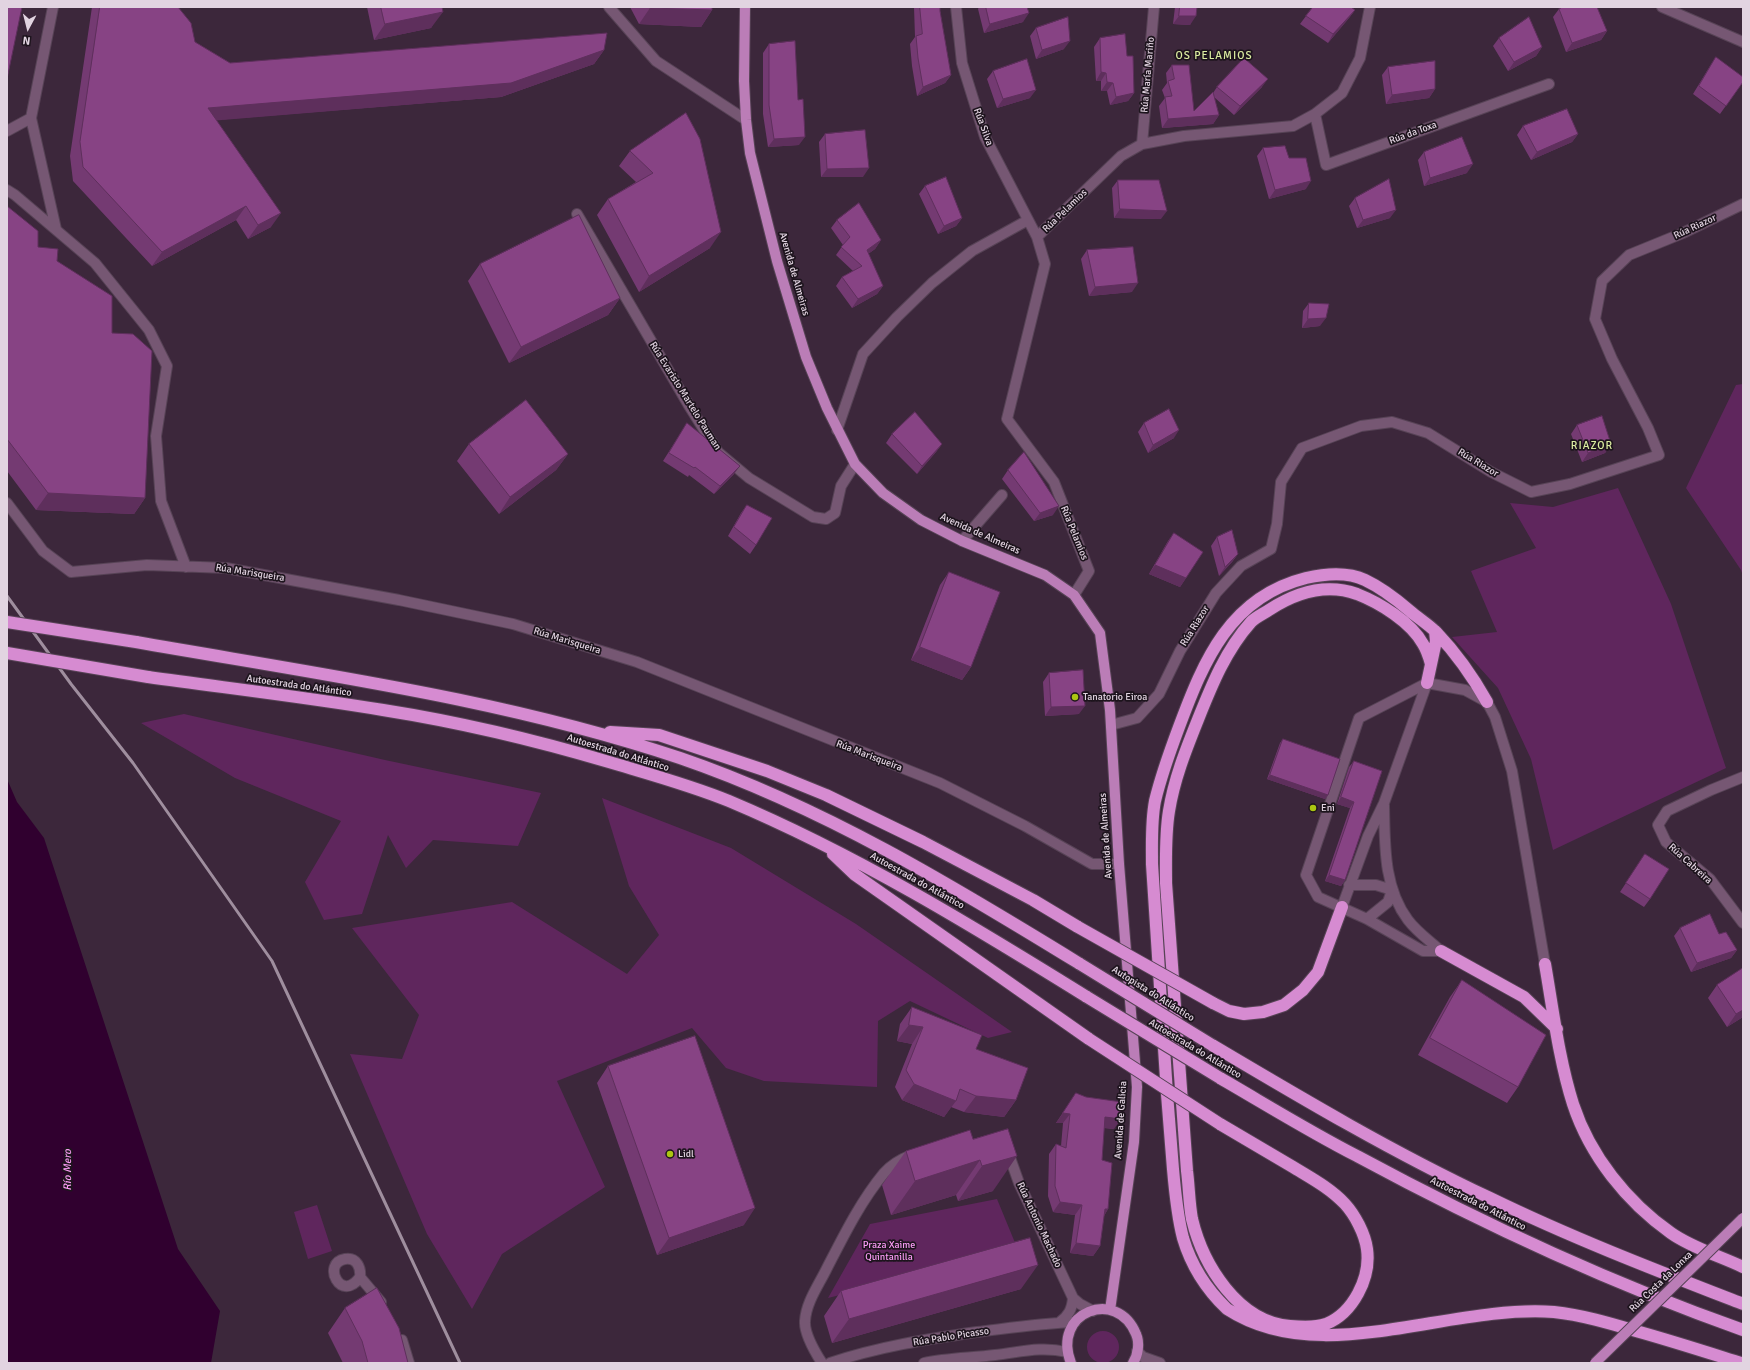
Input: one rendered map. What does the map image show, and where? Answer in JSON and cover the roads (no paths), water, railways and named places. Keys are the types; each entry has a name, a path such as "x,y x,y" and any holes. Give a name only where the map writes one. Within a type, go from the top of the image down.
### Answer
{"highway":[{"path":"1325,1346 1291,1344 1266,1336 1241,1322 1216,1299 1198,1273 1183,1238 1176,1202 1168,1110 1152,864 1152,829 1155,802 1165,767 1188,702 1210,653 1226,630 1242,612 1264,596 1292,582 1317,575 1344,575 1364,580 1392,596 1435,631 1474,678 1487,702"},
{"path":"822,843 854,874 1089,1039 1220,1124 1326,1187 1346,1204 1360,1226 1367,1249 1366,1272 1359,1294 1344,1312 1326,1324 1304,1328 1279,1325 1257,1316 1236,1300 1213,1270 1203,1250 1192,1218 1187,1171 1166,883 1166,846 1169,812 1178,771 1217,673 1233,646 1252,621 1277,605 1301,593 1325,589 1349,592 1372,600 1411,627 1423,644 1431,664"},
{"name":"Autoestrada do Atlántico","path":"7,622 136,642 476,702 590,730 681,759 782,798 869,841 991,909 1080,964"},
{"path":"1427,683 1436,641 1435,631"},
{"name":"Autoestrada do Atlántico","path":"7,653 148,677 384,710 475,728 564,749 656,776 727,801 822,843 882,875 983,932 1220,1078 1357,1156 1515,1237 1646,1294 1743,1330"},
{"path":"590,730 659,735 775,774 826,795 923,842 1033,900 1078,927 1229,1011 1244,1014 1263,1012 1284,1005 1303,990 1318,972 1342,907"},
{"path":"1441,951 1524,997 1557,1029"},
{"name":"Autopista do Atlántico","path":"1080,964 1212,1045"},
{"path":"1545,964 1565,1074 1573,1105 1592,1147 1609,1173 1637,1205 1672,1234 1743,1266"},
{"name":"Autoestrada do Atlántico","path":"1212,1045 1320,1110 1489,1198 1574,1237 1743,1304"},
{"path":"1340,1347 1385,1342 1485,1317 1518,1313 1553,1312 1598,1319 1741,1363"}],"main road":[{"name":"Avenida de Almeiras","path":"745,7 744,81 746,120 750,153 777,261 806,357 837,430 855,464 883,493 921,520 962,541 1046,575 1074,595 1100,633 1111,725 1119,864 1125,929"},
{"name":"Avenida de Galicia","path":"1110,1310 1134,1142 1137,1087 1125,929"},
{"name":"Rúa Costa da Lonxa","path":"1596,1363 1743,1218"},
{"path":"1071,1363 1067,1352 1066,1340 1074,1322 1085,1314 1093,1311 1110,1310 1117,1312 1126,1318 1133,1326 1137,1337 1137,1351 1133,1363"}],"street":[{"path":"53,7 31,118 56,229"},
{"path":"609,7 656,61 746,120"},
{"name":"Rúa Silva","path":"956,7 962,63 985,137 1037,237"},
{"name":"Rúa María Mariño","path":"1142,144 1154,7"},
{"name":"Rúa Pelamios","path":"1074,595 1089,571 1054,482 1007,419 1045,264 1037,237 1121,156 1142,144 1184,136 1293,126 1315,114 1342,93 1360,58 1370,7"},
{"path":"1662,7 1743,42"},
{"name":"Rúa da Toxa","path":"1315,114 1326,165 1549,84"},
{"path":"7,131 31,118"},
{"path":"7,190 56,229 95,263 148,330 167,366 156,436 161,501 186,566"},
{"name":"Rúa Riazor","path":"1111,725 1137,718 1159,694 1180,651 1216,593 1240,566 1271,549 1277,524 1281,482 1302,448 1361,426 1392,422 1428,433 1491,472 1531,492 1570,484 1659,455 1648,428 1612,359 1595,319 1602,281 1629,255 1683,233 1743,204"},
{"name":"Rúa Evaristo Martelo Pauman","path":"577,214 688,404 718,452 749,478 813,517 826,519 835,513 841,486 855,464"},
{"path":"837,430 863,354 897,317 932,284 972,251 1028,220"},
{"path":"962,541 1002,495"},
{"name":"Rúa Marisqueira","path":"7,503 43,551 71,572 147,565 226,568 399,600 513,624 629,660 940,783 1025,826 1092,864 1119,864"},
{"path":"1342,907 1368,836 1384,802 1427,683"},
{"path":"1441,951 1423,950 1366,919 1318,897 1306,875 1359,718 1427,683 1465,690 1487,702 1495,717 1512,772 1545,964"},
{"name":"Rúa Cabreira","path":"1743,777 1711,790 1667,811 1658,825 1666,842 1710,879 1743,923"},
{"path":"1384,802 1385,851 1392,890 1407,919 1421,934 1441,951"},
{"path":"1349,885 1376,885 1392,890"},
{"path":"1366,919 1388,902 1392,890"},
{"name":"Rúa Antonio Machado","path":"1008,1152 1019,1183 1073,1298"},
{"path":"822,1363 812,1348 804,1322 808,1306 870,1190 885,1171 904,1158 915,1154 923,1157"},
{"path":"360,1277 385,1306 388,1313"},
{"path":"1073,1298 1080,1304 1093,1311"},
{"path":"1060,1322 1068,1316 1072,1308 1073,1298"},
{"name":"Rúa Pablo Picasso","path":"830,1363 854,1355 930,1339 1045,1323 1074,1322"},
{"path":"399,1334 409,1363"},
{"name":"Rúa Pablo Picasso","path":"924,1363 935,1360 996,1359 1048,1348 1067,1352"},
{"path":"1137,1351 1143,1357 1160,1363"}],"water":[{"name":"Río Mero","path":"7,779 17,802 44,838 178,1249 220,1311 211,1363 7,1363"}],"railway":[{"path":"7,596 71,684 133,763 272,961 460,1363"}],"place":[{"name":"Tanatorio Eiroa","path":"1075,697"},
{"name":"Eni","path":"1313,808"},
{"name":"Lidl","path":"670,1154"}],"district":[{"name":"OS PELAMIOS","path":"1214,56"},
{"name":"RIAZOR","path":"1592,446"}],"park label":[{"name":"Praza Xaime Quintanilla","path":"889,1250"}]}
